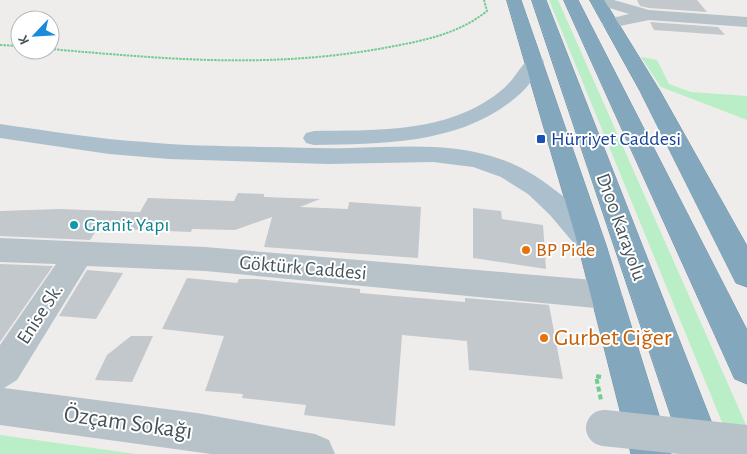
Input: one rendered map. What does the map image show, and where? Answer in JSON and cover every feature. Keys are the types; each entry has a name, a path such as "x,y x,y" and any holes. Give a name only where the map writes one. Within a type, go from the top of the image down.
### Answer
{"highway":[{"path":"514,0 592,245 651,454"},
{"name":"D100 Karayolu","path":"539,0 704,454"},
{"path":"571,0 747,367"},
{"path":"598,0 650,91 747,274"}],"main road":[{"path":"0,116 158,136 339,138 412,134 443,128 467,120 496,104 515,90 528,75 535,62"},
{"path":"0,131 148,150 352,156 436,155 473,159 510,171 543,191 557,204 592,245"}],"street":[{"path":"598,0 649,15 747,22"},
{"path":"610,23 649,15"},
{"name":"Göktürk Caddesi","path":"0,250 205,259 606,295"},
{"name":"Enise Sk.","path":"0,372 5,368 79,254"},
{"name":"Özçam Sokağı","path":"0,406 197,432 315,454"},
{"path":"604,428 747,443"}],"path":[{"path":"60,50 196,61 279,61 380,49 436,38 474,23 487,11 484,0"}],"green space":[{"path":"549,0 558,0 747,427 735,454"},
{"path":"641,57 657,60 669,84 691,92 747,96 747,120 661,87"},
{"path":"0,435 136,454 0,454"}],"building":[{"path":"637,0 697,0 707,12 649,8 640,6"},
{"path":"650,22 718,27 725,35 654,30"},
{"path":"238,193 264,194 264,197 320,199 300,207 348,209 349,202 421,207 418,258 264,247 272,217 235,230 192,229 191,232 98,228 90,240 0,236 0,211 59,209 140,212 148,198 234,201"},
{"path":"473,208 501,211 502,219 543,225 546,269 473,258"},
{"path":"0,264 53,266 0,342"},
{"path":"87,270 123,273 96,319 59,316"},
{"path":"187,278 237,283 239,279 256,279 360,289 360,293 465,302 465,298 549,305 563,379 469,370 467,341 402,335 395,426 304,415 306,405 242,398 243,394 205,391 224,336 162,329"},
{"path":"131,336 153,336 132,382 95,380 107,355"}],"place":[{"name":"Hürriyet Caddesi","path":"541,139"},
{"name":"Granit Yapı","path":"74,225"},
{"name":"BP Pide","path":"526,250"},
{"name":"Gurbet Ciğer","path":"544,338"}]}
